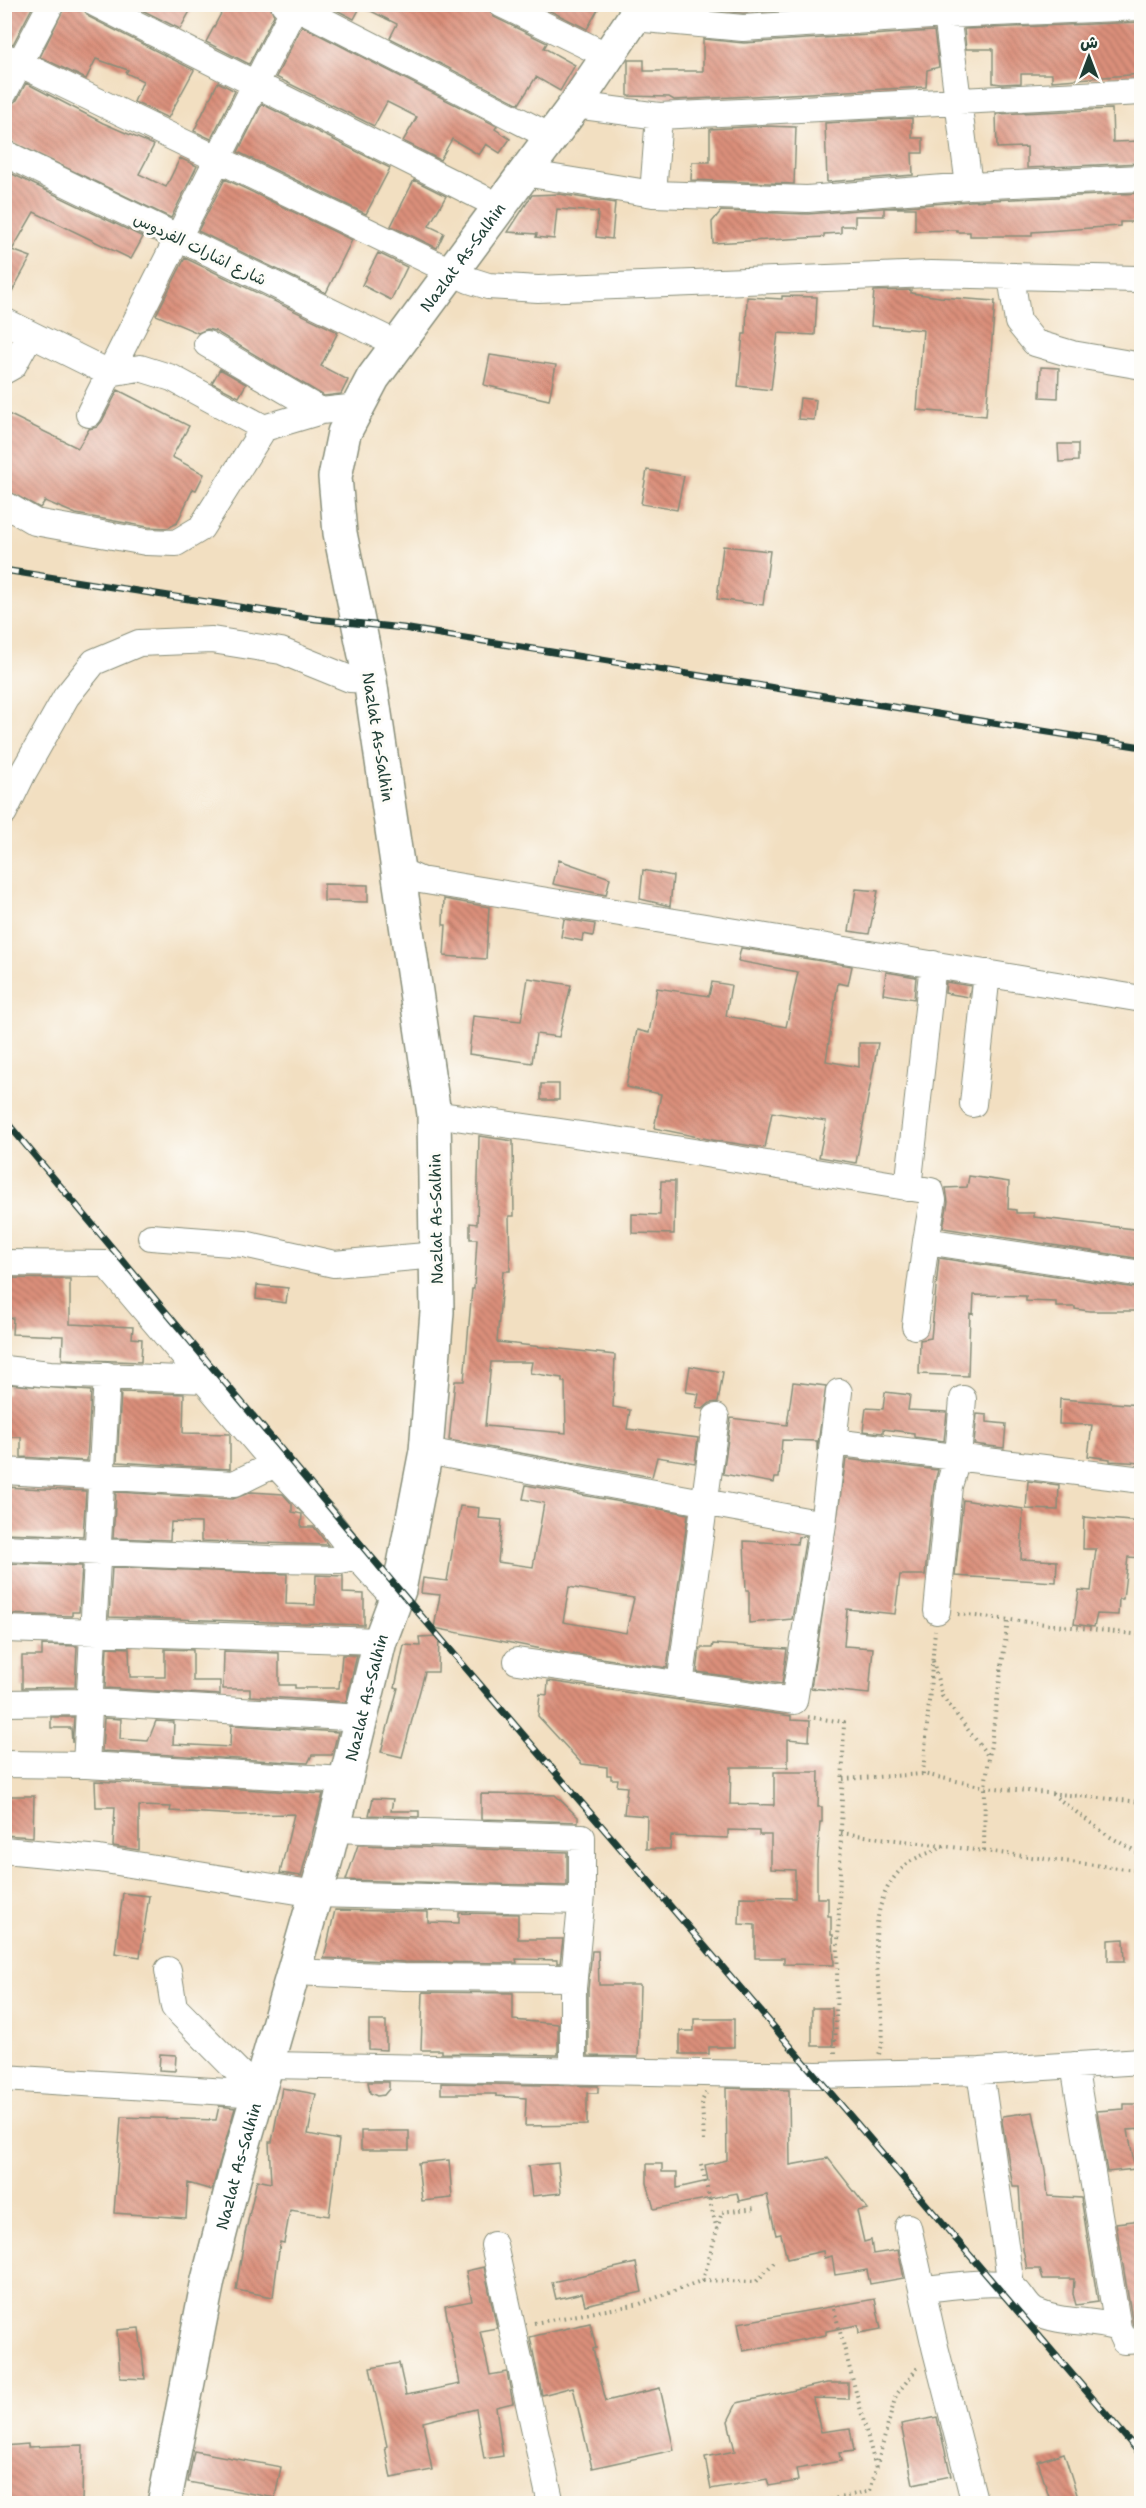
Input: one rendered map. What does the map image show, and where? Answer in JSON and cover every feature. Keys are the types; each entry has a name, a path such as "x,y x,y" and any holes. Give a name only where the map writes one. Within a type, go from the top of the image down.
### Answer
{"main road":[{"name":"Nazlat As-Salhin","path":"164,2504 208,2280 316,1894 380,1641 396,1600 426,1451 437,1312 434,1114 400,871 370,680 340,533 335,477 344,433 373,378 450,270 575,105 638,11"}],"street":[{"path":"4,93 13,59 51,4"},
{"path":"96,4 499,206"},
{"path":"501,4 608,56"},
{"path":"89,414 255,85 291,5 551,137"},
{"path":"638,11 743,28 946,15 1142,7"},
{"path":"946,15 969,186"},
{"path":"13,59 217,160 469,280 488,286 538,290 842,276 1137,279"},
{"path":"575,105 659,116 958,99 1142,93"},
{"path":"653,194 659,116"},
{"name":"شارع اشارات الفردوس","path":"4,153 397,344"},
{"path":"524,173 653,194 807,199 969,186 1142,178"},
{"path":"1011,276 1018,322 1035,343 1072,354 1142,366"},
{"path":"4,321 30,336 109,373 140,368 172,378 264,428"},
{"path":"4,371 13,366 30,336"},
{"path":"207,344 321,411"},
{"path":"4,504 34,522 146,542 176,543 201,528 264,428 321,411 358,407"},
{"path":"4,812 66,697 94,662 139,643 212,640 281,651 350,679 370,680"},
{"path":"400,871 420,880 1142,999"},
{"path":"908,1188 933,964"},
{"path":"973,1104 987,973"},
{"path":"434,1114 651,1145 931,1191 933,1195 915,1326"},
{"path":"151,1237 244,1244 334,1264 437,1255"},
{"path":"926,1241 1142,1274"},
{"path":"4,1263 106,1264 275,1464 329,1521 356,1556 396,1600"},
{"path":"4,1369 50,1374 206,1380"},
{"path":"86,1766 106,1375"},
{"path":"518,1661 794,1701 823,1524 839,1392"},
{"path":"937,1611 949,1486 958,1456 963,1399"},
{"path":"680,1685 716,1417"},
{"path":"833,1442 1142,1480"},
{"path":"426,1451 823,1524"},
{"path":"4,1472 234,1484 275,1464"},
{"path":"4,1548 96,1554 177,1554 270,1559 341,1560 356,1556"},
{"path":"4,1629 93,1630 380,1641"},
{"path":"4,1703 89,1702 362,1718"},
{"path":"4,1764 86,1766 345,1780"},
{"path":"333,1829 582,1837 581,1901 574,1978 573,2071"},
{"path":"4,1850 99,1859 316,1894 581,1901"},
{"path":"168,1970 174,2007 264,2079"},
{"path":"295,1972 405,1977 574,1978"},
{"path":"4,2078 264,2079 573,2071 834,2075 980,2071 1142,2061"},
{"path":"1074,2066 1118,2328 1124,2341 1142,2340"},
{"path":"980,2071 1011,2286 1034,2312 1071,2321 1100,2321 1118,2328"},
{"path":"908,2227 935,2347 975,2504"},
{"path":"494,2245 551,2504"},
{"path":"922,2289 995,2284 1011,2286"}],"path":[{"path":"923,1774 937,1611 1142,1635"},
{"path":"984,1850 985,1787 1008,1621"},
{"path":"933,1658 942,1696 989,1757"},
{"path":"794,1701 805,1717 844,1722 834,2075"},
{"path":"843,1779 923,1774 985,1787 1142,1802"},
{"path":"1051,1793 1107,1835 1142,1855"},
{"path":"841,1833 1142,1872"},
{"path":"865,2074 881,2051 882,2026 875,1934 880,1905 891,1882 909,1863 946,1846"},
{"path":"704,2141 702,2101 715,2073"},
{"path":"701,2164 717,2231"},
{"path":"703,2280 722,2212 756,2208"},
{"path":"512,2327 640,2304 703,2280 756,2282 775,2261"},
{"path":"834,2309 876,2468"},
{"path":"812,2504 870,2492 896,2395 935,2347"}],"building":[{"path":"4,4 34,4 13,44 4,41"},
{"path":"66,4 81,4 89,17 194,70 168,118 134,102 143,81 126,73 128,70 96,59 86,79 40,57"},
{"path":"130,4 194,4 180,29"},
{"path":"226,4 269,4 274,15 249,64 206,42"},
{"path":"325,4 486,4 494,17 547,43 544,48 575,65 560,91 536,77 519,104 390,38 397,24 361,6 354,19"},
{"path":"536,4 601,4 587,29"},
{"path":"685,4 818,4 818,8 743,13 683,7"},
{"path":"1142,22 1142,74 1052,81 1052,74 1021,74 1021,83 1002,84 993,83 993,49 966,49 964,29"},
{"path":"302,26 497,126 495,129 510,139 500,153 486,144 479,155 452,139 440,160 403,141 417,117 387,102 374,126 276,77"},
{"path":"934,31 939,67 927,70 926,87 674,100 669,97 628,96 628,60 644,60 644,71 703,71 703,39 744,43"},
{"path":"218,82 235,91 211,139 194,131"},
{"path":"26,83 103,123 154,145 139,174 166,187 180,158 197,166 171,218 4,138 4,108 17,100"},
{"path":"262,104 390,168 366,214 238,152"},
{"path":"1112,109 1113,142 1142,141 1142,163 1027,168 1027,147 997,148 996,114"},
{"path":"912,118 912,138 923,138 923,153 912,153 913,175 827,182 825,123"},
{"path":"796,127 794,184 691,180 692,162 710,162 710,129"},
{"path":"4,170 143,237 131,259 34,212 12,250 31,257 4,306"},
{"path":"225,179 352,240 326,293 198,231"},
{"path":"414,180 446,196 429,226 444,233 437,248 391,226"},
{"path":"1142,193 1142,222 1120,222 1120,226 1032,232 1032,236 970,236 970,232 957,232 957,230 915,231 915,208 884,208 884,216 855,216 855,226 841,226 841,233 824,234 824,237 713,243 712,222 721,211 808,214 970,201"},
{"path":"559,194 615,203 612,239 596,237 598,212 557,209 554,239 536,237 537,234 508,232 532,195"},
{"path":"378,253 407,267 391,300 362,285"},
{"path":"185,258 338,332 321,366 348,380 341,394 324,396 215,331 207,329 198,333 156,315"},
{"path":"911,290 911,293 940,297 995,301 986,416 917,410 923,330 871,326 874,291"},
{"path":"782,296 817,297 815,335 778,333 771,390 738,386 743,334 746,334 747,297 782,299"},
{"path":"490,355 556,365 549,400 484,385"},
{"path":"1041,367 1059,368 1058,398 1040,397"},
{"path":"220,369 246,384 239,397 212,383"},
{"path":"118,390 189,426 172,457 204,474 196,490 193,489 177,523 168,528 148,527 76,514 45,501 40,508 4,489 4,412 78,448 89,429 97,427 102,421"},
{"path":"800,398 816,400 814,420 798,419"},
{"path":"1058,444 1078,444 1078,461 1059,462"},
{"path":"647,470 684,476 677,510 641,504"},
{"path":"723,546 770,551 763,605 717,599"},
{"path":"559,860 610,878 606,895 553,884"},
{"path":"643,870 673,876 670,906 640,899"},
{"path":"324,884 368,885 368,902 324,901"},
{"path":"856,889 878,891 869,934 849,931"},
{"path":"444,899 489,907 486,959 444,956 446,925 443,925"},
{"path":"564,919 595,924 593,936 583,934 582,941 561,937"},
{"path":"741,948 852,966 848,985 838,983 826,1061 859,1067 859,1043 878,1043 856,1163 819,1157 826,1121 772,1112 765,1148 713,1140 654,1128 661,1094 626,1087 637,1030 649,1033 657,988 709,996 712,982 731,985 726,1016 786,1027 798,972 738,961"},
{"path":"886,972 916,977 914,999 883,994"},
{"path":"528,978 571,985 559,1037 536,1034 532,1063 469,1054 473,1016 521,1021"},
{"path":"946,982 971,986 969,997 945,993"},
{"path":"541,1084 559,1084 559,1100 541,1100"},
{"path":"479,1136 513,1141 514,1216 509,1216 510,1271 503,1271 497,1342 615,1355 613,1407 630,1410 627,1429 698,1438 695,1463 657,1457 652,1477 449,1440 455,1381 464,1381 477,1239 470,1239 470,1223 477,1224","holes":["491,1362 532,1362 530,1373 562,1378 562,1382 565,1382 566,1433 485,1426"]},
{"path":"969,1176 1009,1182 1008,1209 1016,1210 1016,1213 1034,1213 1034,1217 1142,1230 1142,1259 943,1228 948,1202 946,1188 967,1187"},
{"path":"661,1181 675,1181 674,1234 632,1233 632,1214 660,1215"},
{"path":"939,1258 1142,1289 1142,1311 1090,1311 1075,1309 1075,1307 1056,1307 1056,1302 1026,1301 1026,1296 974,1295 973,1314 970,1313 968,1376 919,1374 920,1340 931,1338"},
{"path":"4,1278 70,1279 70,1324 133,1327 132,1338 142,1339 141,1362 62,1359 63,1336 12,1334 13,1318 4,1319"},
{"path":"257,1285 288,1288 286,1303 256,1299"},
{"path":"690,1366 723,1372 718,1402 710,1403 703,1409 696,1408 699,1394 686,1392"},
{"path":"793,1382 826,1386 817,1451 817,1441 782,1440 779,1478 775,1478 774,1483 723,1474 731,1418 787,1425"},
{"path":"8,1384 91,1391 87,1461 21,1457 21,1437 4,1437 4,1394 8,1394"},
{"path":"121,1392 184,1394 183,1433 230,1434 230,1469 117,1462"},
{"path":"885,1392 910,1395 908,1410 947,1412 944,1441 914,1437 914,1433 883,1429 883,1433 863,1431 866,1408 883,1409"},
{"path":"1060,1399 1140,1405 1142,1463 1110,1461 1110,1459 1088,1456 1092,1425 1059,1424"},
{"path":"977,1414 987,1415 987,1422 1006,1424 1004,1448 974,1444"},
{"path":"846,1459 938,1470 934,1485 925,1575 900,1575 895,1614 847,1609 844,1646 873,1648 869,1694 811,1688"},
{"path":"1028,1481 1059,1485 1058,1510 1026,1509"},
{"path":"526,1485 688,1514 667,1668 547,1650 434,1628 440,1595 421,1593 423,1578 447,1581 460,1506 479,1508 478,1518 502,1520 498,1562 533,1567 544,1503 523,1499","holes":["569,1587 634,1598 626,1633 563,1622"]},
{"path":"4,1487 86,1491 83,1536 4,1533"},
{"path":"116,1492 233,1499 251,1492 283,1494 292,1504 292,1512 302,1514 301,1527 314,1527 328,1545 201,1541 201,1523 171,1522 170,1540 113,1538"},
{"path":"963,1500 1023,1509 1021,1559 1057,1561 1056,1582 955,1576"},
{"path":"1084,1517 1142,1522 1142,1558 1128,1557 1123,1599 1119,1599 1118,1615 1097,1614 1094,1627 1074,1624 1079,1590 1091,1591 1096,1549 1083,1549"},
{"path":"806,1536 792,1619 749,1623 749,1590 746,1590 744,1541 797,1544 798,1537"},
{"path":"4,1563 82,1566 79,1612 72,1612 72,1616 4,1614"},
{"path":"112,1567 287,1574 286,1604 315,1605 316,1575 343,1576 343,1593 364,1594 364,1625 109,1617"},
{"path":"439,1636 438,1672 425,1672 402,1757 381,1752 398,1688 395,1687 404,1645 420,1646 419,1637"},
{"path":"713,1644 787,1649 782,1684 697,1672 700,1648 712,1648"},
{"path":"42,1645 77,1646 75,1687 22,1688 22,1656 42,1656"},
{"path":"107,1647 129,1648 130,1677 165,1677 165,1649 193,1650 193,1681 220,1681 220,1695 105,1688"},
{"path":"224,1651 279,1653 279,1685 295,1685 295,1688 339,1688 342,1655 357,1655 346,1702 250,1696 250,1689 223,1689"},
{"path":"548,1681 791,1716 791,1720 810,1721 809,1741 788,1739 788,1767 731,1767 730,1804 774,1805 774,1772 819,1772 818,1807 822,1807 822,1822 820,1822 817,1864 817,1898 828,1898 834,1965 784,1964 784,1958 755,1958 755,1925 739,1924 740,1897 795,1898 795,1870 771,1869 771,1835 759,1835 759,1831 728,1830 728,1838 671,1836 670,1849 646,1849 647,1816 624,1814 627,1787 617,1786 618,1779 611,1779 611,1775 607,1775 607,1767 582,1764 538,1716 540,1694 547,1695"},
{"path":"51,1717 74,1717 72,1743 71,1728 51,1728"},
{"path":"104,1718 121,1719 120,1739 148,1741 156,1721 174,1722 173,1744 230,1747 231,1725 338,1732 332,1755 312,1755 308,1763 102,1751"},
{"path":"95,1781 323,1794 301,1876 280,1873 294,1814 239,1815 170,1811 171,1807 139,1806 139,1850 113,1846 115,1807 96,1807"},
{"path":"481,1794 555,1795 578,1817 578,1822 481,1819"},
{"path":"4,1796 34,1796 33,1837 4,1835"},
{"path":"373,1798 393,1799 391,1811 419,1811 419,1817 369,1815"},
{"path":"358,1845 567,1852 567,1886 346,1880"},
{"path":"123,1893 149,1896 140,1957 115,1953"},
{"path":"335,1910 428,1912 428,1922 459,1923 459,1913 518,1914 518,1939 563,1939 560,1963 557,1963 557,1960 516,1959 517,1963 404,1962 324,1958"},
{"path":"1124,1939 1125,1961 1108,1961 1108,1940"},
{"path":"592,1951 598,1951 599,1985 640,1985 638,2057 588,2056 588,1989"},
{"path":"423,1992 513,1993 513,2020 558,2024 558,2055 441,2053 441,2050 421,2050"},
{"path":"812,2008 832,2008 833,2046 812,2046"},
{"path":"694,2019 734,2019 734,2047 709,2047 709,2054 680,2054 680,2031 694,2031"},
{"path":"369,2021 386,2021 386,2050 369,2049"},
{"path":"160,2054 176,2055 175,2071 159,2070"},
{"path":"368,2082 389,2082 389,2089 384,2095 377,2096 370,2093"},
{"path":"441,2083 598,2086 598,2093 587,2093 587,2125 525,2126 526,2098 496,2096 496,2094 441,2094"},
{"path":"282,2088 316,2094 308,2134 339,2140 329,2216 290,2210 284,2243 280,2242 273,2297 236,2290 257,2180 271,2183 269,2142 272,2142"},
{"path":"726,2088 789,2090 790,2165 828,2158 868,2209 857,2211 864,2242 871,2240 873,2254 898,2250 904,2278 870,2284 867,2270 835,2275 832,2256 824,2258 823,2251 787,2259 781,2234 776,2235 767,2195 739,2201 737,2193 654,2209 647,2183 647,2164 662,2164 662,2172 677,2172 677,2188 708,2181 705,2165 727,2160"},
{"path":"1124,2104 1142,2104 1142,2129 1128,2130 1135,2169 1107,2172 1097,2111 1124,2109"},
{"path":"219,2106 235,2108 212,2190 188,2183 186,2218 114,2213 121,2117 216,2120"},
{"path":"1033,2112 1048,2196 1081,2198 1098,2302 1076,2305 1073,2294 1074,2279 1043,2279 1040,2269 1027,2269 1023,2250 1019,2187 1013,2187 1002,2121 1003,2116"},
{"path":"361,2131 409,2131 409,2150 361,2150"},
{"path":"449,2160 452,2198 422,2201 418,2163"},
{"path":"558,2163 561,2193 532,2196 528,2166"},
{"path":"1142,2220 1142,2325 1133,2325 1116,2223"},
{"path":"636,2263 642,2292 585,2305 582,2293 556,2299 552,2282"},
{"path":"484,2267 497,2328 480,2331 490,2375 507,2372 513,2403 496,2407 503,2456 484,2459 476,2409 423,2422 432,2470 391,2478 385,2447 387,2446 370,2368 399,2363 406,2395 460,2384 445,2306 472,2301 466,2271"},
{"path":"875,2299 881,2329 859,2333 858,2325 826,2331 826,2335 743,2351 738,2323"},
{"path":"590,2323 596,2348 593,2349 606,2401 660,2388 674,2450 592,2468 573,2387 542,2395 530,2337"},
{"path":"139,2328 145,2379 120,2378 117,2330"},
{"path":"827,2383 848,2383 848,2399 813,2398 821,2432 850,2428 854,2451 839,2453 841,2461 796,2469 798,2481 769,2486 767,2479 711,2489 705,2457 735,2451 728,2421 737,2403"},
{"path":"937,2417 951,2476 913,2484 901,2424"},
{"path":"28,2444 28,2447 83,2445 82,2504 4,2504 4,2446"},
{"path":"194,2451 281,2467 275,2498 188,2482"},
{"path":"1064,2453 1080,2504 1051,2504 1038,2461"}],"railway":[{"path":"4,570 316,619 403,628 1142,747"},
{"path":"4,1119 399,1590 1142,2456"}]}
